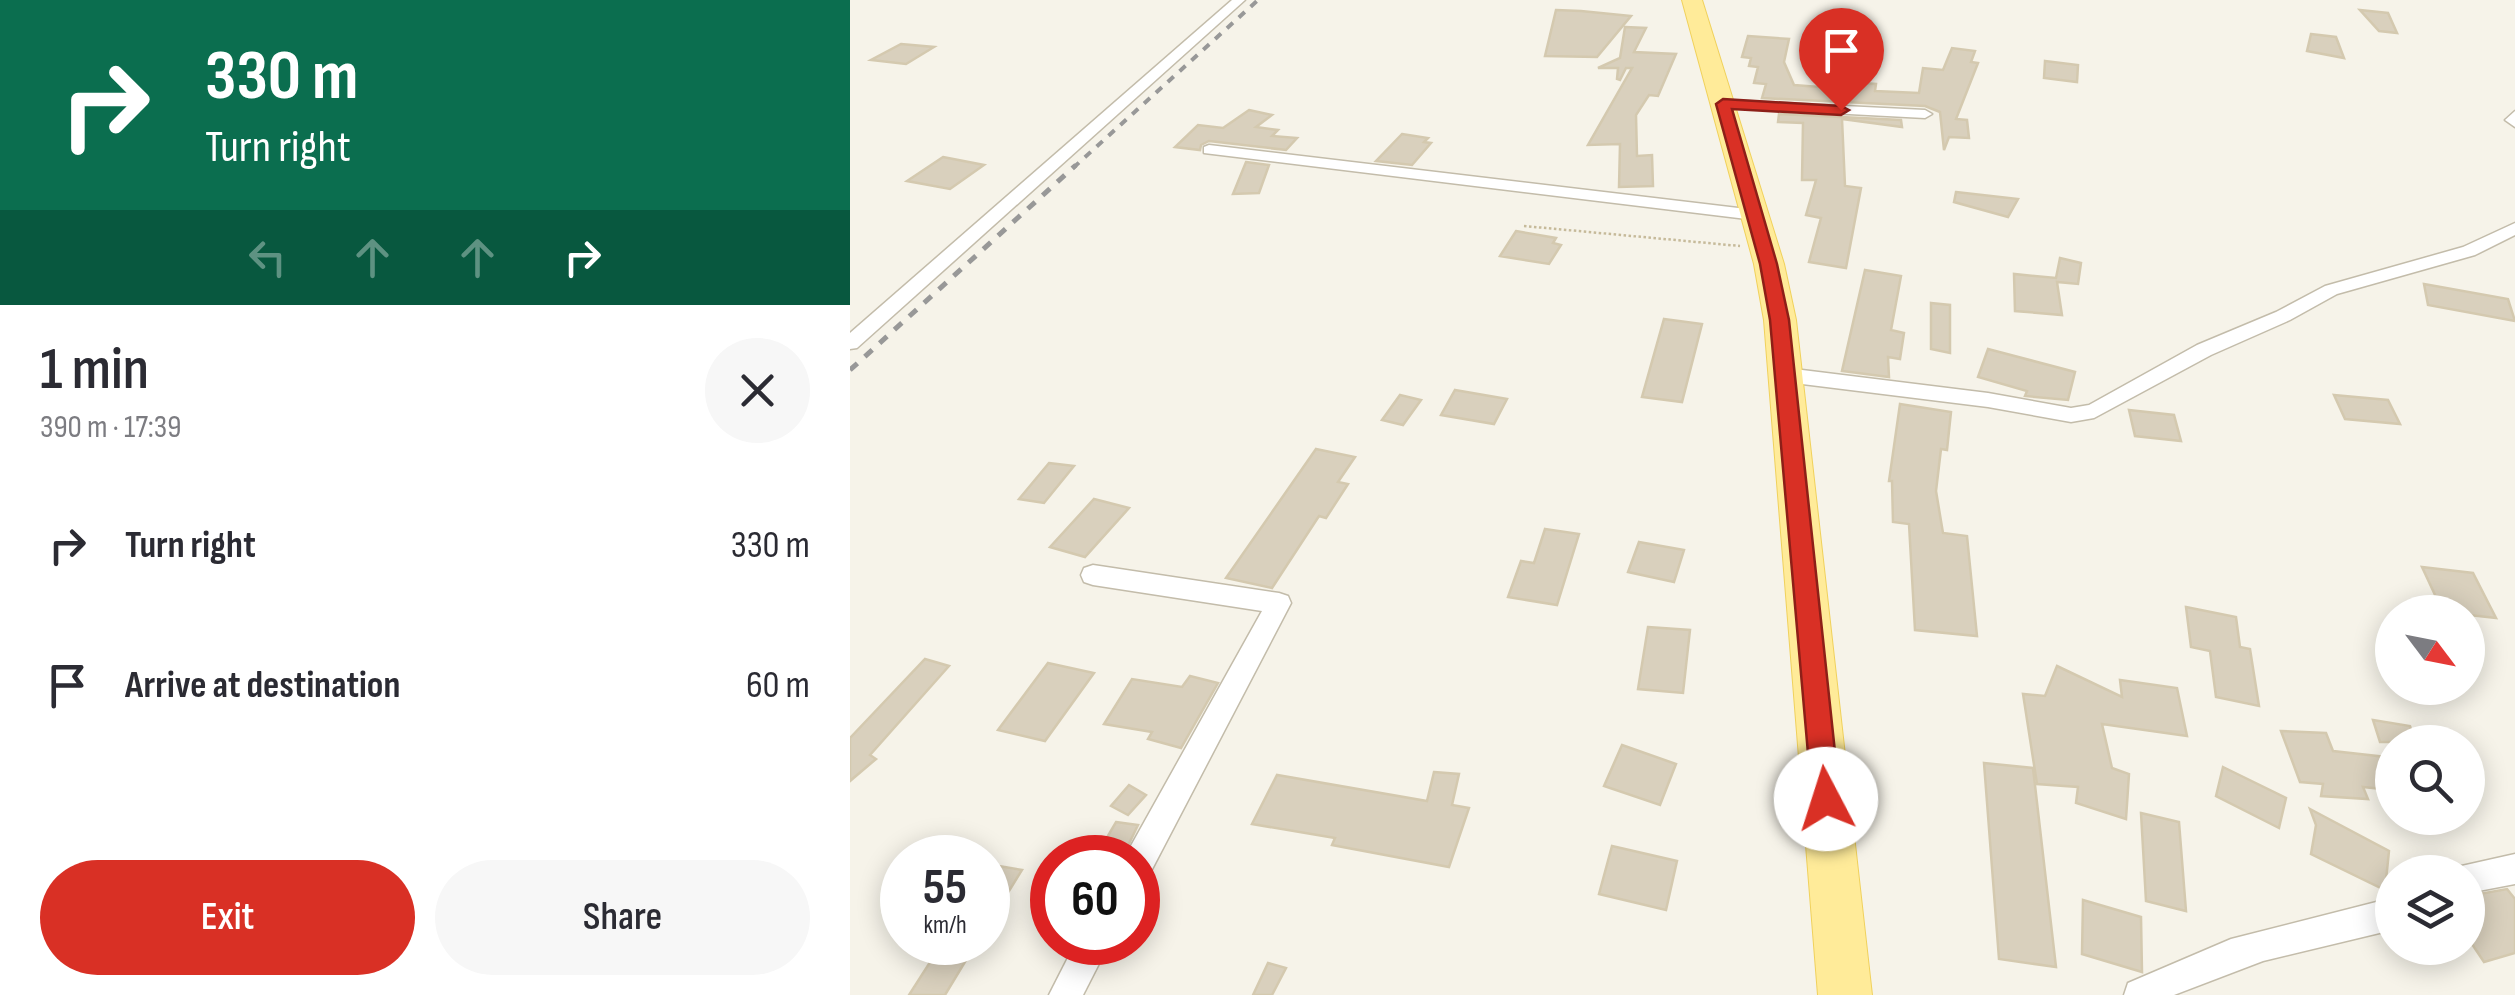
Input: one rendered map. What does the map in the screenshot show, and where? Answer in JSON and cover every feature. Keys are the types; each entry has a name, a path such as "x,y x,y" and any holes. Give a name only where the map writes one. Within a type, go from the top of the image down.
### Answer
{"main road":[{"path":"1692,0 1760,232 1780,320 1845,995"}],"street":[{"path":"850,343 1239,0"},
{"path":"1723,104 1925,114"},
{"path":"2515,115 2515,124"},
{"path":"1209,150 1760,232"},
{"path":"1786,375 1988,400 2071,415 2094,411 2204,350 2283,316 2331,290 2468,250 2515,228"},
{"path":"1093,574 1279,604 1154,835"},
{"path":"2485,875 2515,870"},
{"path":"2140,995 2175,975 2276,938 2375,918"},
{"path":"1065,995 1081,965"}],"path":[{"path":"1524,226 1760,232"}],"building":[{"path":"1556,10 1631,16 1597,57 1545,56"},
{"path":"2360,10 2388,13 2397,33 2379,31"},
{"path":"1625,27 1646,28 1634,52 1676,54 1658,96 1649,95 1636,115 1637,156 1652,155 1653,186 1619,187 1620,144 1588,145 1632,68 1626,68 1620,80 1618,68 1598,68 1620,58"},
{"path":"2311,34 2336,37 2344,58 2307,51"},
{"path":"1748,36 1789,39 1784,62 1794,85 1845,89 1847,82 1876,84 1875,91 1919,93 1923,68 1943,70 1952,48 1975,51 1971,62 1978,63 1956,119 1967,120 1969,138 1949,137 1944,150 1940,112 1925,106 1762,98 1766,84 1754,83 1758,67 1749,66 1751,58 1742,57"},
{"path":"901,44 934,47 906,64 871,60"},
{"path":"2045,61 2078,65 2077,82 2044,78"},
{"path":"1249,110 1272,115 1256,127 1278,130 1272,136 1297,138 1286,150 1209,141 1200,150 1175,147 1198,125 1223,128"},
{"path":"1779,114 1901,120 1902,127 1842,119 1845,186 1861,188 1846,268 1809,262 1821,218 1806,215 1816,180 1802,180 1803,123 1778,122"},
{"path":"1402,134 1428,138 1424,142 1431,143 1412,165 1376,161"},
{"path":"943,157 984,165 950,189 907,181"},
{"path":"1246,162 1269,165 1259,193 1233,194"},
{"path":"1956,192 2018,199 2008,217 1954,202"},
{"path":"1516,231 1556,238 1553,243 1561,245 1549,264 1500,256"},
{"path":"2060,258 2081,263 2078,284 2057,282 2062,315 2015,311 2014,274 2056,278"},
{"path":"1865,270 1901,276 1891,330 1904,333 1900,359 1888,357 1889,377 1842,371"},
{"path":"2424,284 2508,299 2515,321 2428,305"},
{"path":"1931,303 1950,305 1950,353 1931,349"},
{"path":"1664,319 1702,324 1682,402 1642,397"},
{"path":"1988,349 2075,372 2068,400 2025,396 2027,391 1978,377"},
{"path":"1455,390 1507,399 1494,424 1441,415"},
{"path":"1400,395 1421,400 1403,425 1382,420"},
{"path":"2334,395 2388,400 2400,424 2345,419"},
{"path":"1900,404 1951,412 1947,450 1941,449 1936,491 1943,533 1967,536 1977,636 1915,630 1909,524 1893,522 1889,481"},
{"path":"2129,410 2174,415 2181,441 2135,436"},
{"path":"1316,449 1355,457 1338,482 1348,484 1326,518 1319,516 1272,588 1226,578"},
{"path":"1049,463 1074,466 1044,503 1019,499"},
{"path":"1094,499 1129,508 1085,557 1050,547"},
{"path":"1545,529 1579,534 1557,605 1508,597 1521,561 1534,563"},
{"path":"1639,542 1684,550 1674,582 1628,572"},
{"path":"2422,567 2473,573 2484,595 2435,595"},
{"path":"2485,596 2496,618 2485,617"},
{"path":"2186,607 2236,617 2240,647 2250,649 2259,706 2216,697 2210,651 2191,647"},
{"path":"1648,627 1690,630 1683,693 1638,689"},
{"path":"925,659 949,666 870,755 876,759 850,781 850,738"},
{"path":"1048,663 1094,673 1045,741 998,730"},
{"path":"2057,666 2122,697 2120,680 2177,688 2187,736 2102,724 2112,768 2129,774 2126,819 2076,803 2078,787 2037,784 2023,694 2045,696"},
{"path":"1190,676 1218,683 1181,748 1148,739 1152,732 1104,724 1132,679 1182,687"},
{"path":"2373,720 2404,725 2375,725"},
{"path":"2281,731 2326,733 2333,751 2375,756 2375,788 2363,787 2368,799 2321,796 2323,784 2300,782"},
{"path":"1622,745 1676,764 1660,805 1604,786"},
{"path":"1984,763 2033,768 2056,967 1999,959"},
{"path":"2223,767 2286,798 2279,828 2216,796"},
{"path":"1434,772 1459,774 1452,805 1469,808 1449,867 1332,845 1335,838 1252,824 1277,775 1427,801"},
{"path":"1129,785 1146,795 1128,815 1111,806"},
{"path":"2310,809 2389,851 2389,855 2375,855 2375,885 2311,854 2316,825"},
{"path":"2141,813 2179,822 2186,911 2146,901"},
{"path":"1116,822 1138,825 1133,835 1108,835"},
{"path":"1612,846 1677,861 1666,910 1599,894"},
{"path":"1010,868 1022,870 1010,889"},
{"path":"2507,889 2515,899 2515,953 2485,962 2485,893"},
{"path":"2083,900 2141,917 2142,972 2082,954"},
{"path":"1268,963 1286,968 1272,995 1253,995"},
{"path":"928,965 963,965 945,995 909,995"}],"railway":[{"path":"1073,168 1258,0"},
{"path":"850,370 1076,165"}],"route":[{"path":"1826,799 1780,320 1723,104 1841,110"}]}
